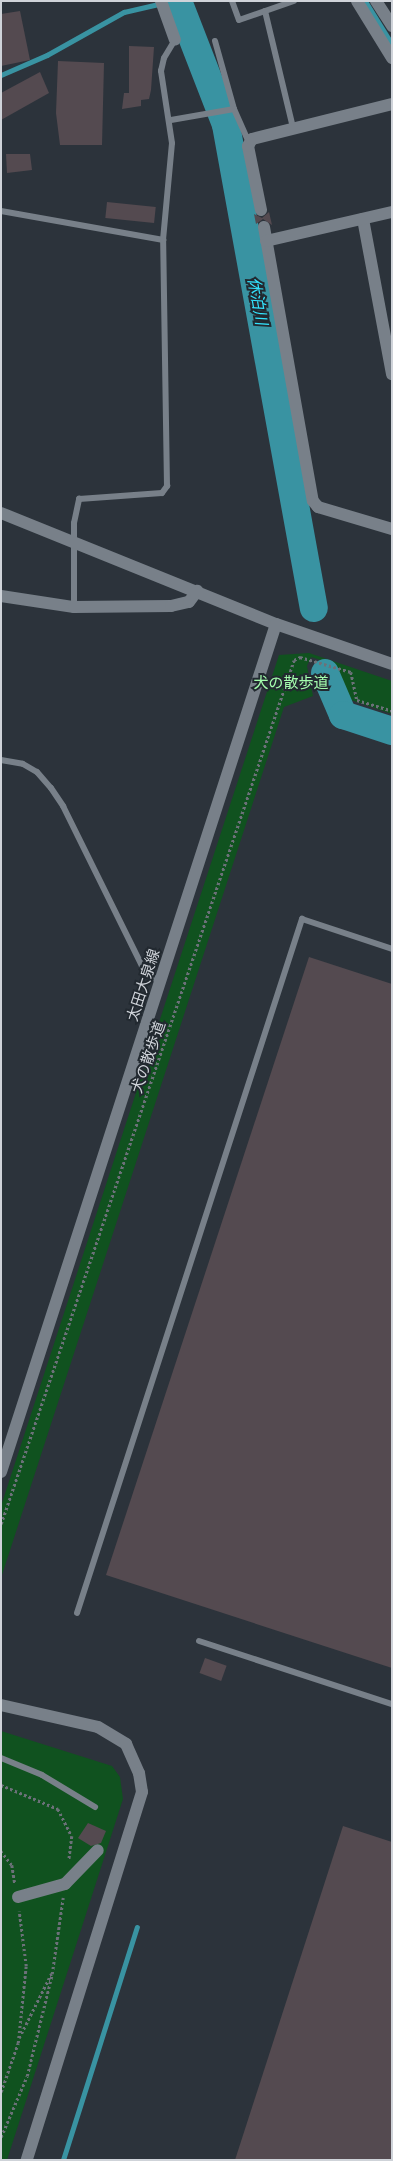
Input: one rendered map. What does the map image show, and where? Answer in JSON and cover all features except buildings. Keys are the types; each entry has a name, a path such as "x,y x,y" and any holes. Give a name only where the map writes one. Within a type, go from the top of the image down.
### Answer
{"street":[{"path":"161,1 175,40"},
{"path":"357,1 392,58"},
{"path":"376,1 392,26"},
{"path":"261,210 249,142 259,136 392,104"},
{"path":"266,241 392,212"},
{"path":"363,219 392,374"},
{"path":"264,227 313,501 318,507 392,529"},
{"path":"1,513 74,540 276,624 392,664"},
{"path":"1,596 74,607 181,605 190,602 197,591"},
{"name":"太田大泉線","path":"1,1472 276,624"},
{"path":"1,1705 98,1727 126,1744 139,1773 142,1792 27,2160"},
{"path":"18,1898 65,1884 98,1850"}],"lane":[{"path":"232,1 238,20 294,1"},
{"path":"265,11 293,128"},
{"path":"74,607 74,540 76,504 79,499 166,490 162,240 172,143 171,120 161,71 164,58 175,40"},
{"path":"215,41 232,110 249,142"},
{"path":"171,120 211,116 232,110"},
{"path":"1,211 162,240"},
{"path":"1,760 23,764 37,772 51,788 63,806 138,958 160,984"},
{"path":"77,1613 302,919 392,949"},
{"path":"199,1641 392,1704"},
{"path":"1,1758 42,1776 95,1807"}],"path":[{"name":"犬の散歩道","path":"1,1524 294,660 300,657 351,672 357,700 392,711"},
{"path":"1,1785 58,1809 72,1836 53,1970 27,2076 1,2137"},
{"path":"1,1851 12,1865 26,1966 18,2043"},
{"path":"1,2092 18,2043 53,1970"}],"green space":[{"name":"犬の散歩道","path":"309,653 392,681 392,714 345,698 330,663 311,657 307,666 313,696 284,707 1,1578 1,1506 279,655"},
{"path":"1,1731 112,1766 120,1777 123,1799 7,2160 1,2160"}],"waterway":[{"name":"休泊川","path":"178,1 226,125 314,608"},
{"path":"366,2 392,44"},
{"path":"1,75 47,55 124,12 158,4"},
{"name":"休泊川","path":"325,673 343,715 392,731"},
{"path":"63,2160 137,1927"}]}
